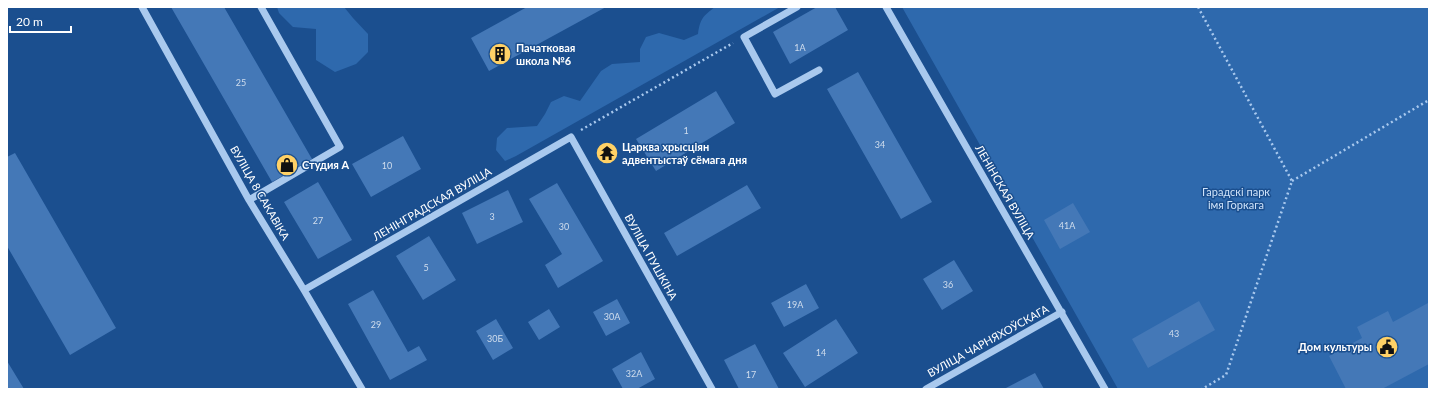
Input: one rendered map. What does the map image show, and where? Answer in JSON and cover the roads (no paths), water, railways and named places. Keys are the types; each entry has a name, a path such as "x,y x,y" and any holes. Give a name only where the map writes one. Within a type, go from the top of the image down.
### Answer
{"street":[{"name":"ВУЛІЦА 8 САКАВІКА","path":"142,7 250,200 362,389"},
{"path":"250,200 340,147 261,7"},
{"path":"797,7 744,37 775,94 819,70"},
{"name":"ЛЕНІНСКАЯ ВУЛІЦА","path":"886,7 1105,389"},
{"name":"ЛЕНІНГРАДСКАЯ ВУЛІЦА","path":"304,290 570,137"},
{"name":"ВУЛІЦА ПУШКІНА","path":"570,137 712,389"},
{"name":"ВУЛІЦА ЧАРНЯХОЎСКАГА","path":"926,389 1062,312"}],"place":[{"name":"Пачатковая школа №6","path":"500,54"},
{"name":"Царква хрысціян адвентыстаў сёмага дня","path":"607,153"},
{"name":"Студия А","path":"287,165"},
{"name":"Дом культуры","path":"1387,347"}],"park label":[{"name":"Гарадскі парк імя Горкага","path":"1236,198"}]}
